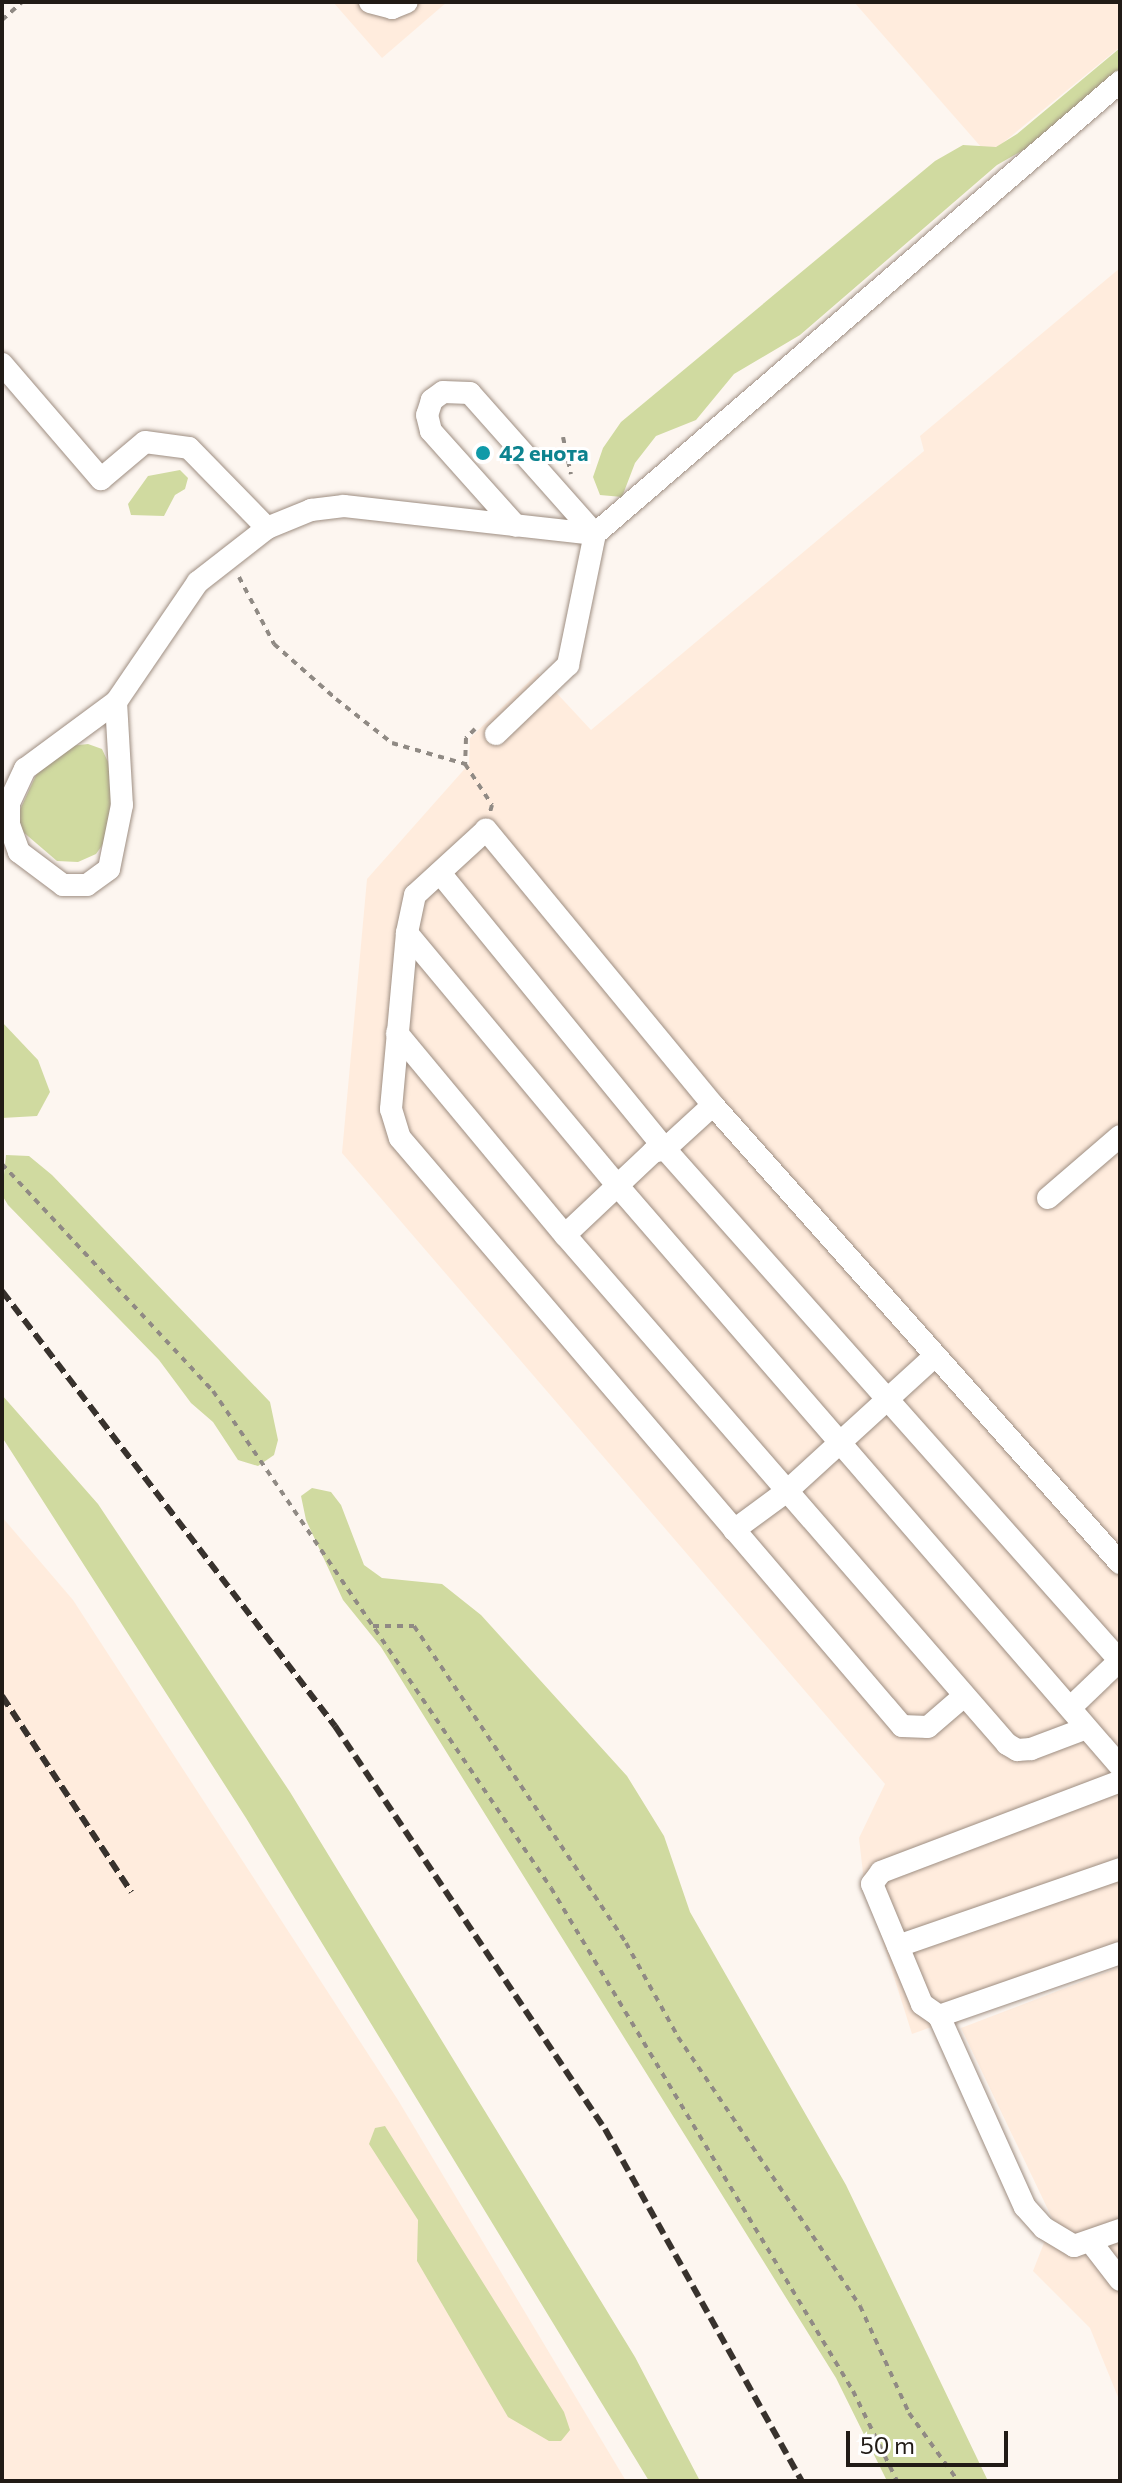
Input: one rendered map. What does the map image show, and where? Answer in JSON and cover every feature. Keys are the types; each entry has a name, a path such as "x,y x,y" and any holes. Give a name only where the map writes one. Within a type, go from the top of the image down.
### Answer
{"street":[{"path":"370,2 392,8 407,2"},
{"path":"496,734 568,665 595,534 1120,82"},
{"path":"2,364 101,479 145,442 189,448 267,528"},
{"path":"516,526 431,431 427,415 432,400 443,392 470,393 595,534"},
{"path":"116,702 122,805 109,869 87,885 63,885 19,852 9,825 9,803 25,769 116,702 198,582 267,528 311,510 344,506 595,534"},
{"path":"964,1696 928,1727 902,1726 400,1138 391,1109 411,903 486,830 713,1105 1120,1563"},
{"path":"440,873 665,1149 1120,1661 1070,1708"},
{"path":"407,933 617,1185 1070,1708 1084,1729 1120,1766"},
{"path":"397,1033 565,1235 964,1696 1017,1750 1084,1729"},
{"path":"565,1235 653,1152 665,1149 713,1105"},
{"path":"1048,1198 1120,1136"},
{"path":"734,1530 787,1491 935,1356"},
{"path":"1120,1781 881,1872 872,1884 922,2004 939,2016 1025,2207 1044,2228 1074,2246 1120,2230"},
{"path":"898,1946 1120,1869"},
{"path":"939,2016 1120,1953"},
{"path":"1090,2241 1120,2280"}],"path":[{"path":"2,20 22,2"},
{"path":"231,556 249,604 274,644 392,743 465,764"},
{"path":"2,1164 213,1391 373,1626 551,1888 853,2391 897,2481"},
{"path":"373,1626 414,1626 860,2306 909,2413 958,2481"}],"shaded area":[{"path":"333,2 447,2 382,58"},
{"path":"854,2 1120,2 1120,47 988,155"},
{"path":"1120,268 1120,1959 912,2034 864,1882 859,1838 885,1784 342,1153 367,879 469,764 470,738 538,673 591,730 924,451 920,436"},
{"path":"2,1517 73,1600 398,2100 626,2481 2,2481"},
{"path":"1120,1967 1120,2402 1090,2328 1033,2271 1053,2220 961,2028"}],"green space":[{"path":"1120,48 1120,68 1039,141 997,165 800,335 734,374 696,420 656,436 635,463 622,497 600,495 593,477 603,448 621,422 935,161 963,145 996,147 1017,134"},
{"path":"180,470 188,478 185,489 175,495 164,516 131,515 128,504 148,476"},
{"path":"88,744 102,749 114,775 106,840 96,854 78,862 57,861 22,831 18,814 37,773 70,746"},
{"path":"2,1022 38,1060 50,1092 37,1116 2,1118"},
{"path":"6,1155 29,1156 52,1175 270,1402 278,1440 274,1455 258,1466 238,1460 213,1422 191,1403 159,1360 8,1205 2,1195"},
{"path":"2,1395 98,1504 290,1792 635,2357 700,2481 649,2481 246,1818 2,1437"},
{"path":"312,1488 331,1492 341,1505 364,1565 382,1578 442,1584 481,1615 627,1776 664,1836 690,1912 846,2185 988,2481 887,2481 836,2378 381,1647 343,1600 306,1520 301,1496"},
{"path":"385,2126 564,2412 570,2430 561,2441 549,2441 508,2417 417,2261 418,2220 369,2144 375,2128"}],"railway":[{"path":"2,1291 335,1726 605,2129 802,2481"},
{"path":"2,1696 131,1892"}],"place":[{"name":"42 енота","path":"483,453"}]}
